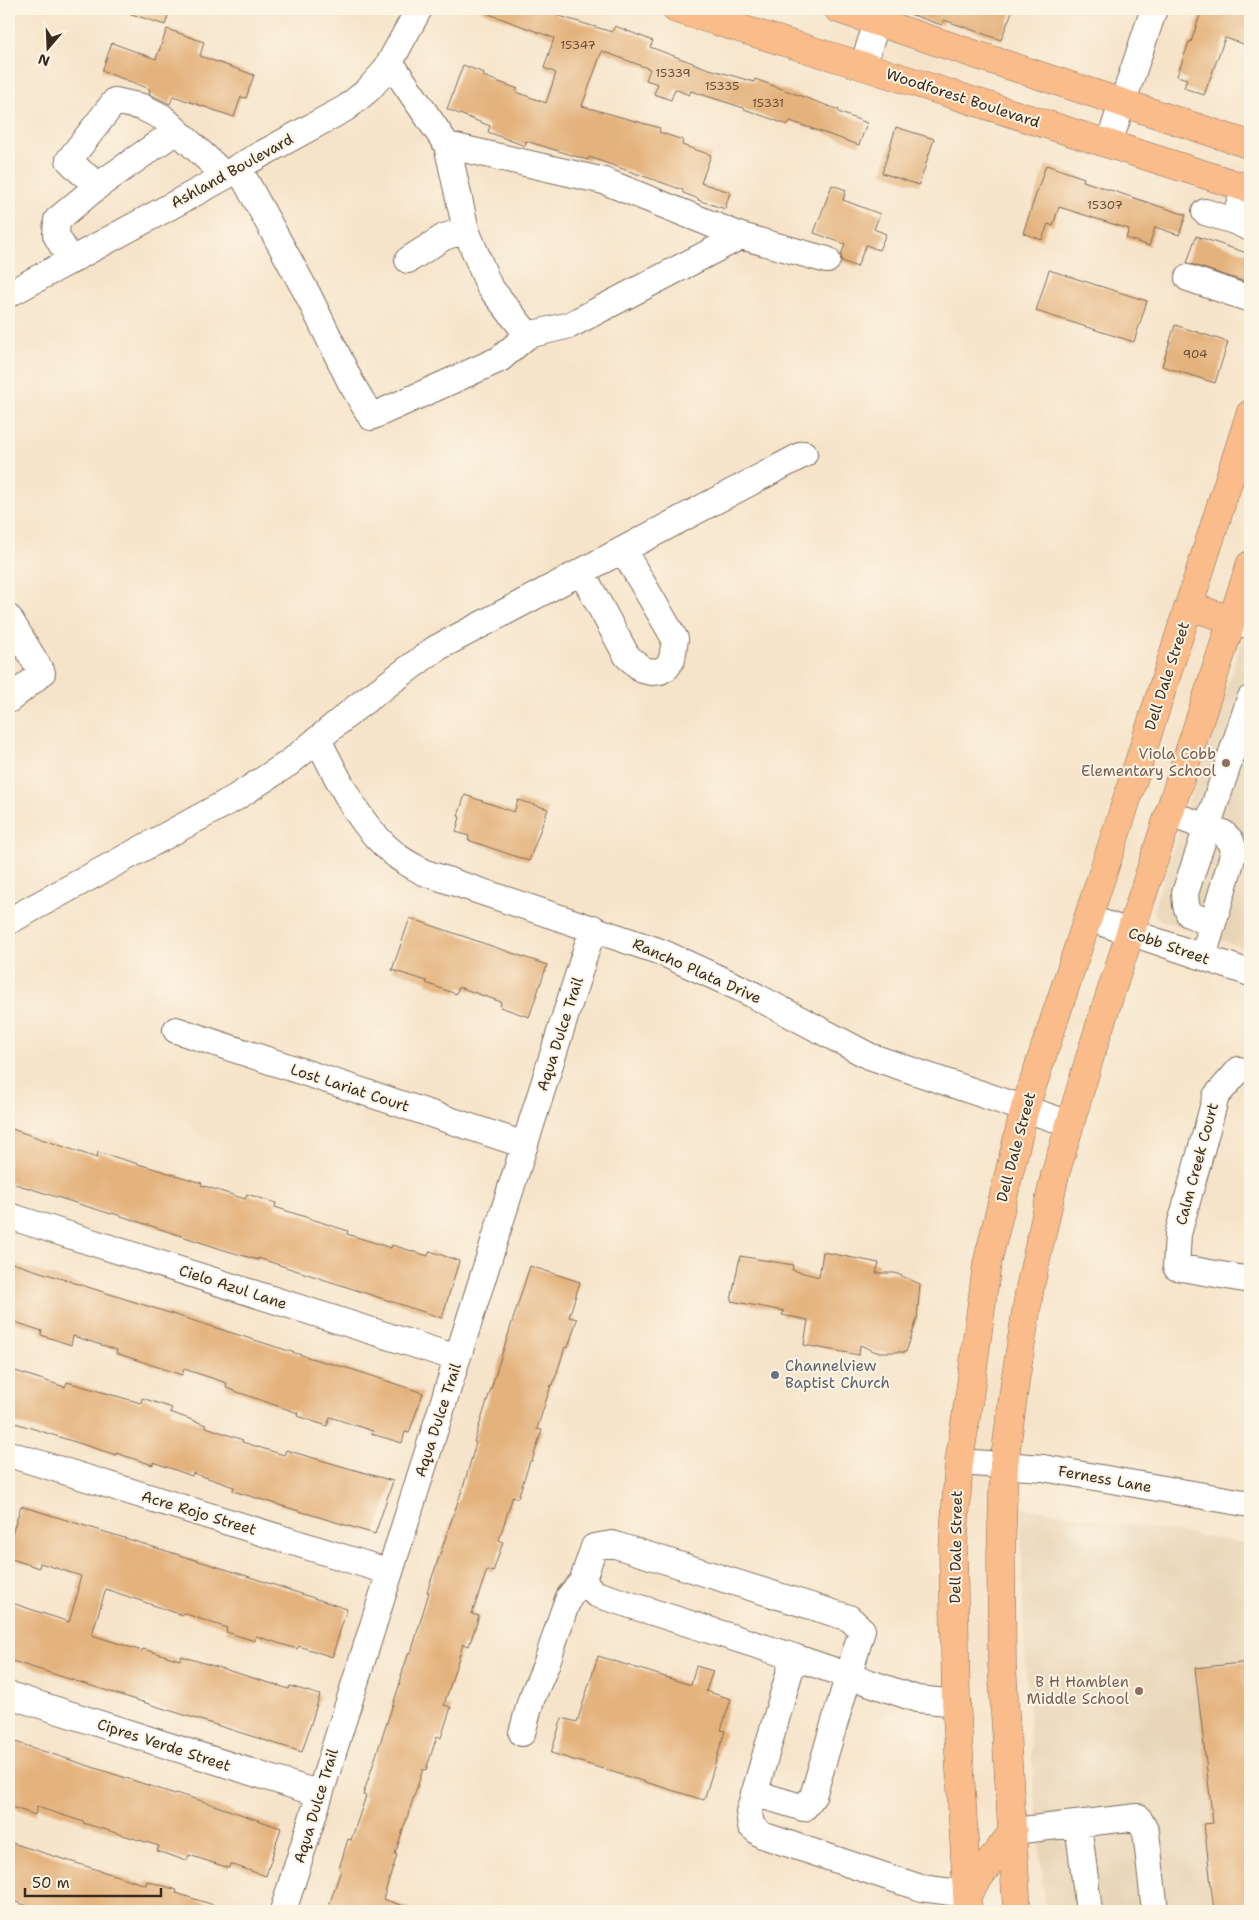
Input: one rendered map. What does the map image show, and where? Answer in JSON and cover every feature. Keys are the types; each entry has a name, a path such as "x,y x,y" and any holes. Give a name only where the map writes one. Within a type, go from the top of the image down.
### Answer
{"main road":[{"name":"Woodforest Boulevard","path":"676,9 1109,143 1247,188"},
{"path":"838,9 879,15 1123,103 1250,144"},
{"name":"Dell Dale Street","path":"968,1902 957,1703 953,1549 959,1462 986,1264 1025,1108 1250,414"},
{"path":"1018,1911 1002,1664 1001,1556 1004,1465 1030,1287 1055,1175 1092,1050 1170,814 1241,623 1250,565"},
{"path":"1189,606 1241,623"},
{"path":"968,1902 1013,1831"}],"street":[{"name":"Ashland Boulevard","path":"9,294 346,108 368,90 390,62 419,9"},
{"path":"1109,143 1154,9"},
{"path":"863,66 879,15"},
{"path":"390,62 447,145 466,230 489,286 528,335"},
{"path":"99,184 81,172 69,160 115,101 142,107 162,117 176,130 232,172 308,295 350,381 371,417 500,359 528,335 570,324 741,236"},
{"path":"71,261 56,235 57,220 99,184 176,130"},
{"path":"447,145 604,181 741,236 827,260"},
{"path":"1205,212 1242,225 1247,188"},
{"path":"408,260 444,237 466,230"},
{"path":"1188,278 1250,298"},
{"path":"9,921 235,798 289,764 358,706 435,649 804,454"},
{"path":"582,572 627,656 636,666 643,670 660,671 667,667 672,659 675,639 623,550"},
{"path":"9,618 42,673 9,700"},
{"path":"1212,924 1189,914 1185,894 1209,827 1250,699"},
{"name":"Rancho Plata Drive","path":"318,740 355,811 372,833 397,857 423,872 660,952 746,991 869,1056 1070,1124"},
{"path":"1170,814 1223,833 1231,840 1234,851 1203,957"},
{"name":"Cobb Street","path":"1088,918 1250,973"},
{"name":"Aqua Dulce Trail","path":"283,1911 593,928"},
{"name":"Lost Lariat Court","path":"176,1030 524,1145"},
{"name":"Calm Creek Court","path":"1239,1070 1216,1096 1178,1234 1176,1267 1250,1280"},
{"name":"Cielo Azul Lane","path":"9,1216 458,1358"},
{"name":"Acre Rojo Street","path":"9,1454 390,1572"},
{"name":"Ferness Lane","path":"959,1462 1044,1468 1250,1504"},
{"path":"522,1733 533,1694 546,1665 570,1597 582,1582 594,1547 612,1544 849,1618 862,1630 813,1796 804,1808 754,1794"},
{"path":"582,1582 596,1594 794,1657 917,1699 957,1703"},
{"path":"794,1657 748,1812 751,1826 762,1835 968,1902"},
{"name":"Cipres Verde Street","path":"9,1695 320,1794"},
{"path":"1013,1831 1138,1817 1146,1832 1155,1911"},
{"path":"1078,1824 1088,1911"}],"shaded area":[{"name":"Viola Cobb Elementary School","path":"1250,617 1250,950 1158,919 1153,910"},
{"name":"B H Hamblen Middle School","path":"1020,1507 1250,1544 1250,1911 1045,1911 1031,1748 1024,1635"}],"building":[{"path":"125,9 170,9 165,25 125,12"},
{"path":"479,9 558,9 556,15 612,32 615,26 653,41 650,47 706,68 754,82 755,79 839,110 838,112 867,123 859,145 790,121 788,125 691,91 689,95 675,89 671,100 654,94 658,84 646,80 650,69 602,51 582,106 660,128 659,132 683,140 682,145 711,155 701,183 730,192 725,209 698,200 683,193 683,190 589,157 588,160 526,141 525,146 488,132 490,126 447,109 463,65 484,73 483,76 518,89 516,92 546,103 556,73 544,68 554,38"},
{"path":"901,9 1013,9 1001,40 944,20 942,25 901,11"},
{"path":"1202,9 1235,9 1250,14 1250,46 1225,38 1204,95 1184,88 1187,79 1177,76"},
{"path":"167,29 204,42 200,56 254,75 246,98 241,97 234,117 173,96 170,104 149,94 150,89 102,71 112,43 156,59"},
{"path":"896,127 934,139 919,185 882,173"},
{"path":"1046,165 1084,178 1083,181 1186,215 1179,235 1155,227 1149,246 1126,238 1129,229 1059,207 1053,226 1048,224 1042,240 1023,233"},
{"path":"832,185 846,190 843,200 880,214 874,229 886,234 879,250 866,245 857,267 842,261 841,255 845,244 814,233"},
{"path":"1196,236 1250,254 1249,283 1187,263"},
{"path":"1049,270 1147,301 1134,342 1036,311"},
{"path":"1175,325 1228,342 1215,383 1162,366"},
{"path":"465,795 514,812 518,800 548,809 529,861 468,840 469,836 456,832 460,817 458,816"},
{"path":"410,918 547,965 529,1017 500,1007 501,1002 459,987 456,994 426,983 427,981 392,970"},
{"path":"9,1128 97,1158 98,1152 202,1183 201,1185 245,1199 247,1194 276,1203 275,1207 348,1231 347,1234 391,1248 392,1245 428,1256 430,1251 459,1261 442,1318 258,1258 258,1260 221,1249 9,1182"},
{"path":"823,1252 879,1263 876,1273 895,1273 920,1284 917,1319 906,1352 876,1352 860,1345 859,1355 804,1345 808,1320 782,1315 784,1311 731,1301 740,1256 793,1265 792,1270 819,1277"},
{"path":"9,1262 423,1393 409,1433 405,1432 402,1443 372,1434 373,1431 330,1417 327,1426 297,1416 298,1413 226,1388 227,1383 184,1369 182,1375 116,1353 117,1350 73,1336 71,1345 41,1335 42,1331 9,1320"},
{"path":"530,1266 580,1282 569,1317 577,1319 568,1348 565,1347 553,1385 551,1385 537,1429 542,1430 532,1461 530,1461 518,1498 513,1496 499,1540 503,1542 493,1572 487,1570 472,1614 479,1616 469,1646 463,1644 444,1705 451,1707 441,1738 437,1736 426,1770 423,1769 395,1854 397,1855 383,1899 410,1908 409,1911 327,1911 341,1870 339,1869 348,1839 351,1840 366,1796 363,1795 409,1652 411,1653 429,1592 427,1592 465,1481 476,1443 474,1442"},
{"path":"9,1369 65,1387 67,1382 141,1403 142,1398 172,1408 170,1412 243,1440 242,1442 284,1455 286,1450 393,1481 375,1534 233,1491 234,1487 193,1473 192,1476 153,1462 153,1465 116,1453 116,1455 9,1421"},
{"path":"21,1506 347,1609 332,1657 299,1646 297,1649 256,1636 255,1641 226,1632 227,1628 106,1589 92,1635 142,1651 143,1649 180,1660 181,1656 289,1689 290,1686 320,1695 302,1752 9,1660 9,1602 69,1622 81,1576 40,1563 39,1568 9,1558 9,1543"},
{"path":"598,1656 691,1685 696,1666 713,1671 706,1691 731,1699 721,1730 725,1731 704,1800 551,1753 562,1718 577,1722"},
{"path":"1250,1662 1250,1911 1214,1911 1204,1824 1213,1823 1195,1668"},
{"path":"9,1740 281,1828 266,1876 230,1864 229,1868 189,1855 187,1861 157,1851 159,1846 37,1807 35,1815 9,1806"},
{"path":"9,1842 146,1885 147,1881 177,1890 176,1893 223,1908 222,1911 44,1911 9,1899"}],"place":[{"name":"Viola Cobb Elementary School","path":"1226,763"},
{"name":"Channelview Baptist Church","path":"775,1375"},
{"name":"B H Hamblen Middle School","path":"1139,1691"}]}
